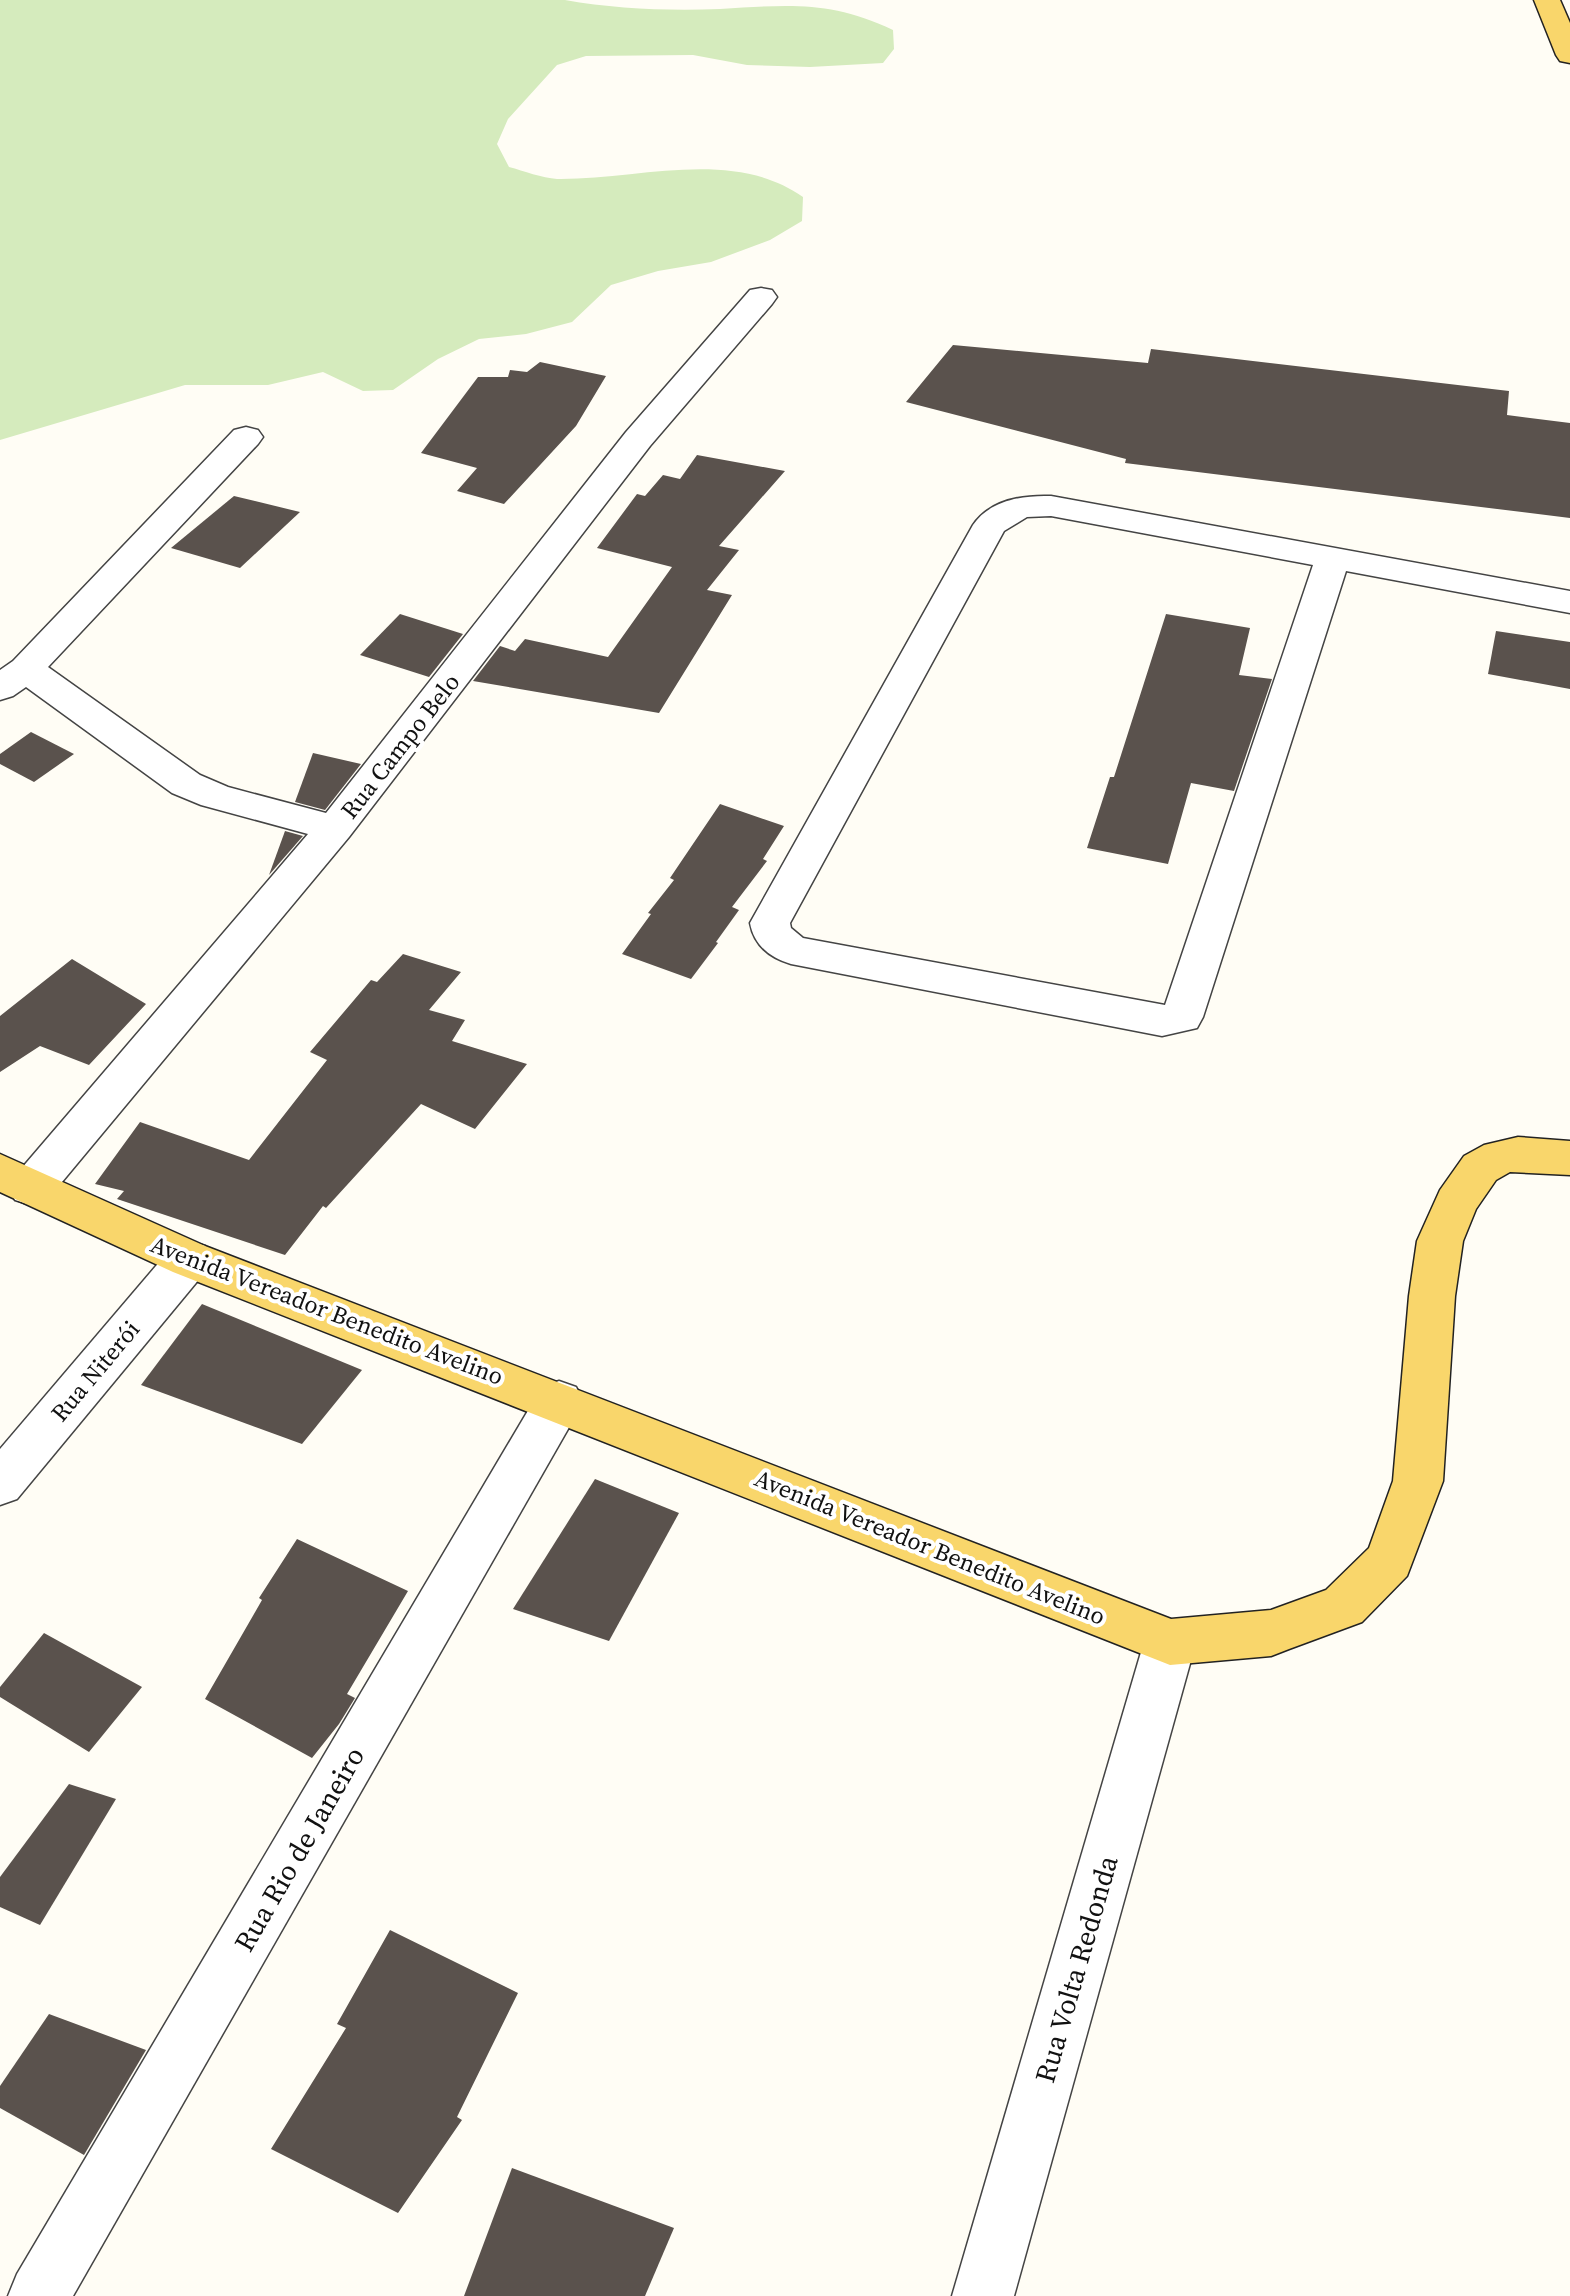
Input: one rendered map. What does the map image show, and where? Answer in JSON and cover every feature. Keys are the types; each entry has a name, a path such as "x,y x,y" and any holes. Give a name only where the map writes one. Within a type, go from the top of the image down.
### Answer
{"main road":[{"path":"1547,0 1570,55"},
{"name":"Avenida Vereador Benedito Avelino","path":"15,1180 189,1259 1170,1642 1271,1633 1344,1606 1389,1561 1418,1481 1432,1296 1440,1241 1456,1202 1480,1168 1500,1157 1518,1154 1570,1158"}],"street":[{"name":"Rua Campo Belo","path":"15,1180 335,828 638,439 761,297"},
{"path":"246,437 13,679 186,784 215,796 335,828"},
{"path":"1332,560 1182,1017 1162,1021 791,950 772,934 770,923 990,525 1009,509 1028,505 1051,506 1570,602"},
{"name":"Rua Niterói","path":"0,1484 189,1259"},
{"name":"Rua Rio de Janeiro","path":"39,2296 559,1401"},
{"name":"Rua Volta Redonda","path":"983,2296 1170,1642"}],"green space":[{"path":"0,0 565,0 662,9 808,7 849,14 893,30 894,49 883,63 810,67 747,65 693,55 586,56 557,65 508,119 497,144 509,167 557,179 715,170 746,173 775,182 803,197 802,221 770,240 711,262 658,271 611,285 572,322 526,334 479,339 438,359 393,390 363,391 323,372 268,385 185,385 0,440"}],"building":[{"path":"953,345 1148,363 1151,349 1509,391 1507,415 1570,423 1570,518 1125,463 1126,459 906,402"},
{"path":"540,362 606,376 576,426 504,504 457,491 477,468 421,453 478,377 508,377 510,370 527,372"},
{"path":"697,455 785,471 719,546 739,550 707,590 732,595 659,713 473,681 500,646 515,651 525,639 608,657 672,567 597,548 637,494 645,496 663,475 680,479"},
{"path":"234,496 300,512 240,568 171,548"},
{"path":"400,614 463,634 429,677 360,655"},
{"path":"1166,614 1250,628 1239,675 1272,679 1234,791 1191,783 1168,864 1087,848 1110,777 1114,777"},
{"path":"1496,631 1570,642 1570,689 1488,674"},
{"path":"31,732 74,754 34,782 0,764 0,754"},
{"path":"313,753 361,764 325,810 295,802"},
{"path":"720,804 784,826 763,859 767,861 732,907 739,910 718,943 691,979 622,954 674,880 670,878"},
{"path":"285,831 303,836 269,875"},
{"path":"403,954 461,972 429,1010 465,1020 452,1041 527,1064 475,1129 421,1104 326,1208 323,1206 285,1255 117,1199 124,1191 95,1184 140,1122 249,1160 327,1060 310,1052 371,980 377,982"},
{"path":"72,959 146,1004 89,1065 40,1046 0,1072 0,1016"},
{"path":"202,1304 362,1370 302,1444 141,1385"},
{"path":"595,1479 679,1513 609,1641 513,1609"},
{"path":"297,1539 408,1591 347,1694 355,1698 312,1758 205,1699 262,1600 259,1598"},
{"path":"44,1633 142,1687 89,1752 0,1697 0,1687"},
{"path":"69,1784 116,1799 40,1925 0,1907 0,1877"},
{"path":"390,1930 518,1993 457,2117 462,2120 398,2213 271,2149 346,2028 337,2024"},
{"path":"49,2014 146,2050 84,2155 0,2108 0,2086"},
{"path":"512,2168 674,2228 645,2296 464,2296"}]}
